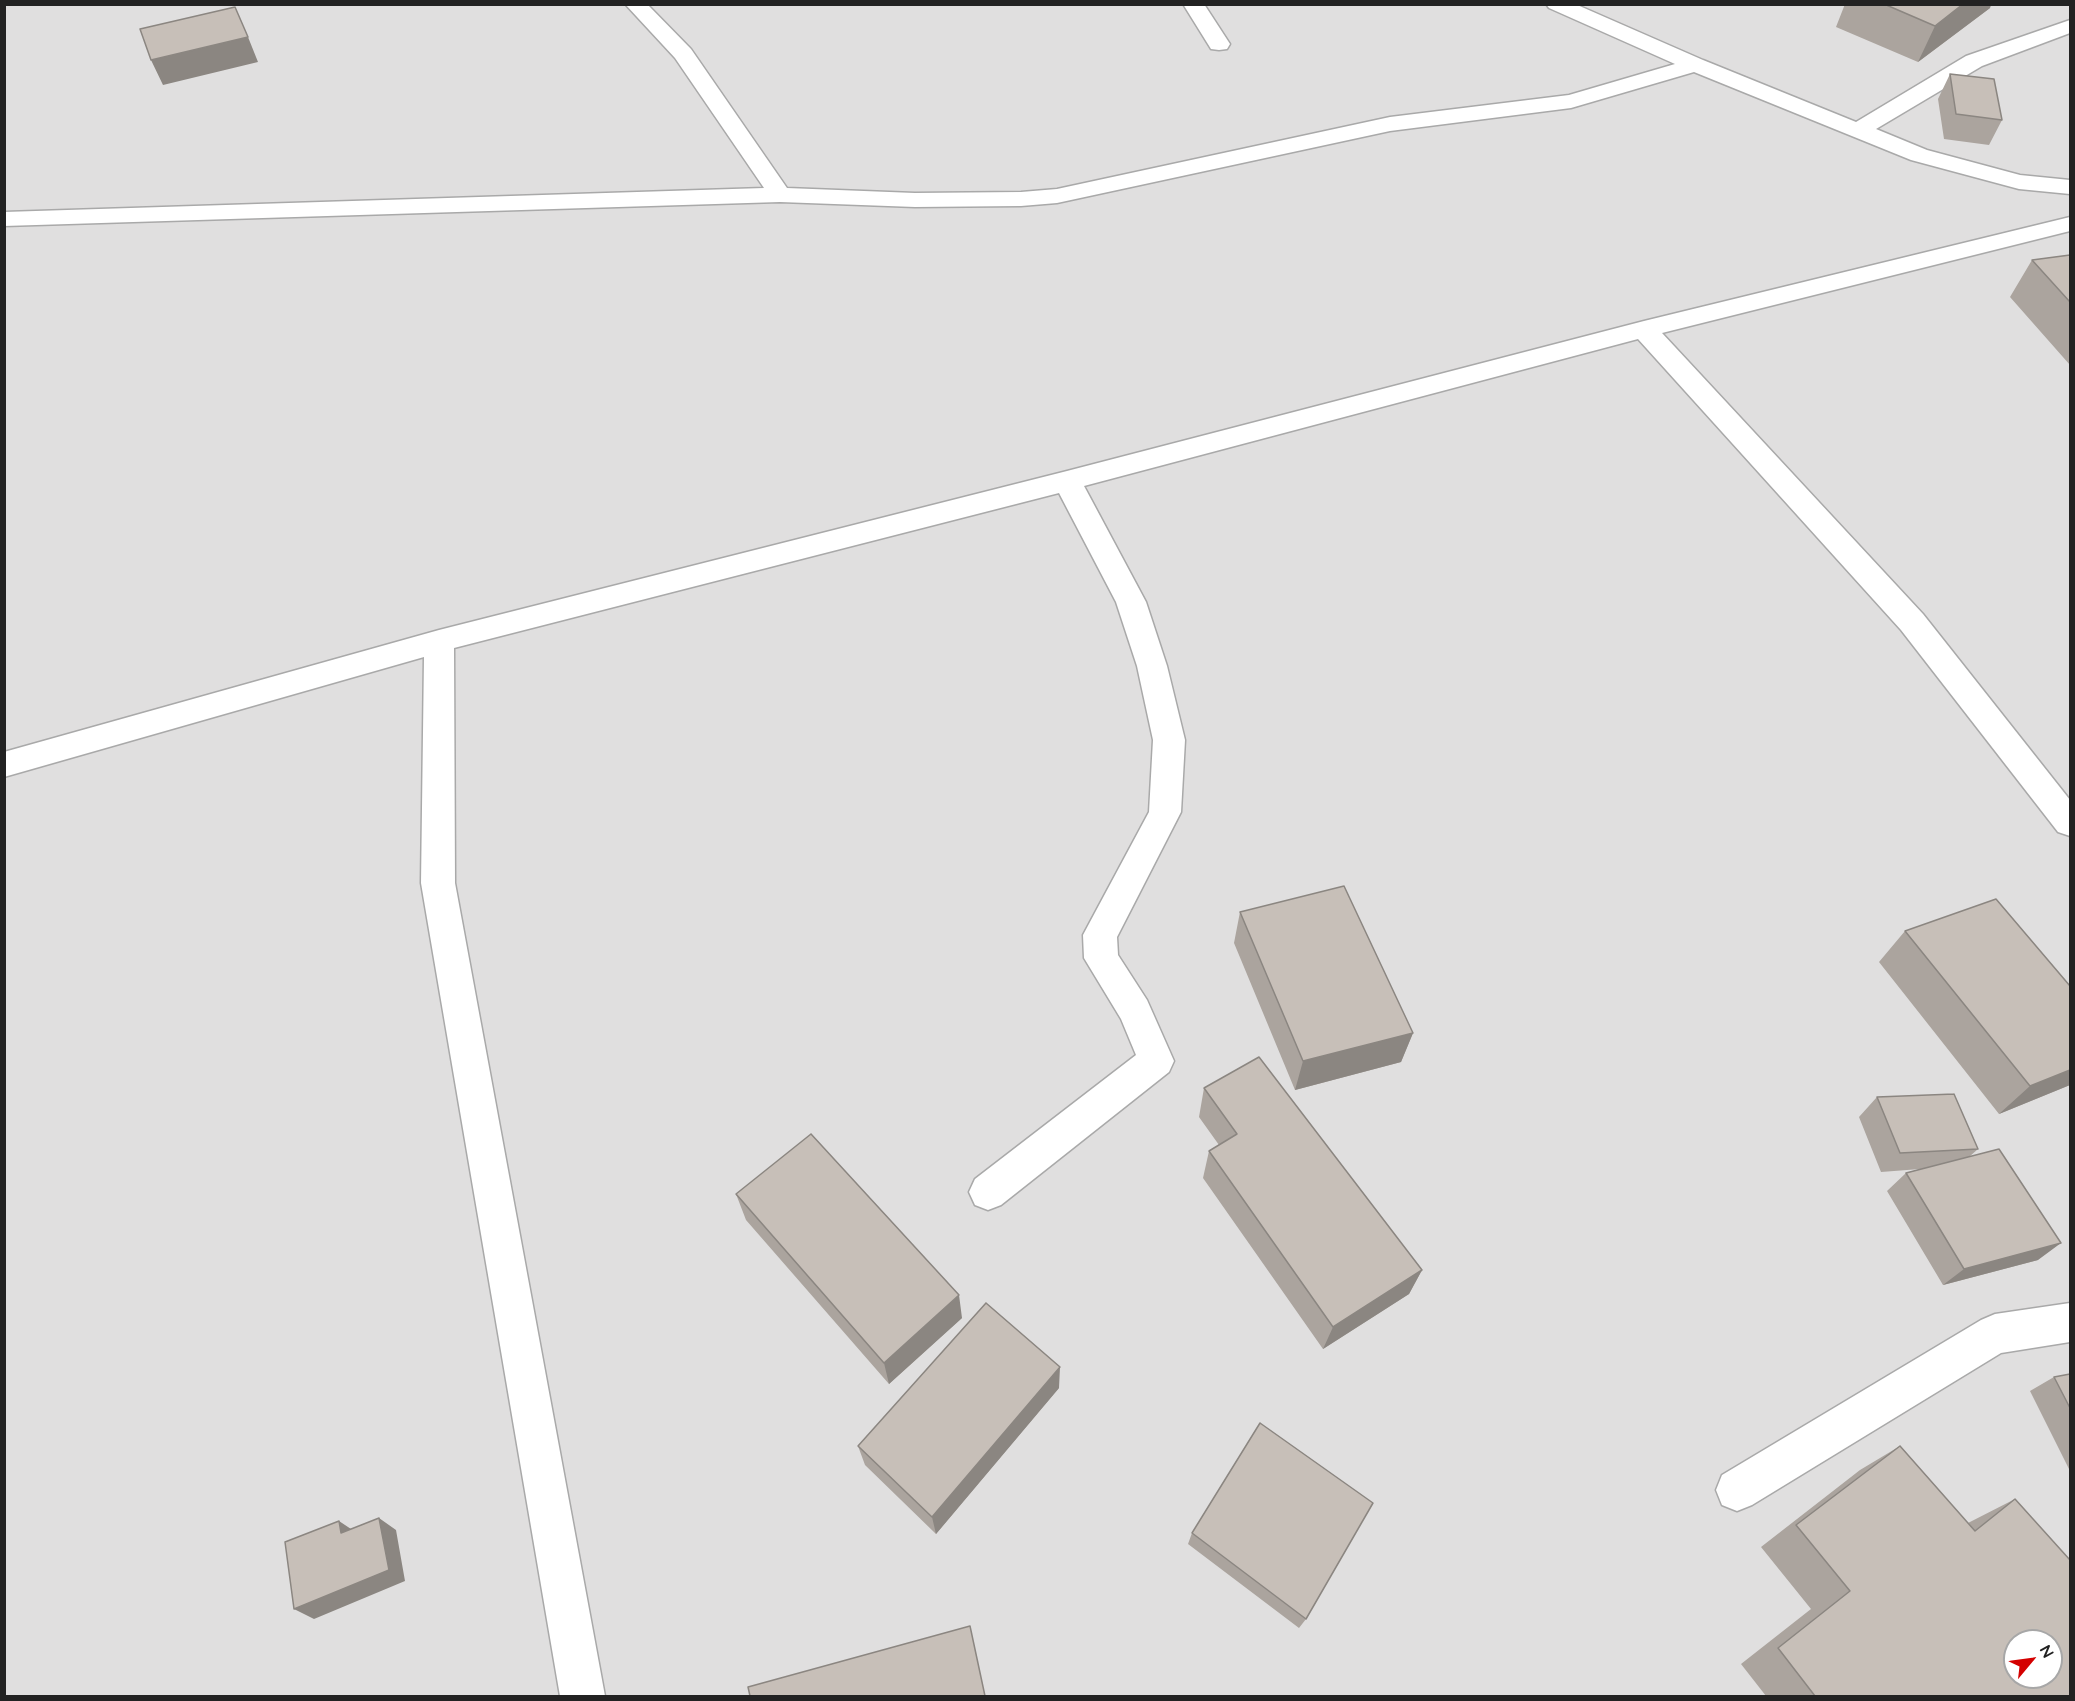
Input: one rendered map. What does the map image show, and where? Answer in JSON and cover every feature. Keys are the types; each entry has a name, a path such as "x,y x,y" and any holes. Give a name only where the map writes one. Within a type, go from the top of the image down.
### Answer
{"street":[{"path":"635,4 683,54 780,195"},
{"path":"1193,4 1219,44"},
{"path":"1556,4 1695,65 1930,158 2019,182 2070,187"},
{"path":"1857,131 1974,61 2070,26"},
{"path":"4,219 780,195 915,200 1021,199 1057,196 1389,124 1571,101 1695,65"},
{"path":"4,765 439,641 1067,481 1644,329 2070,224"},
{"path":"1644,329 1912,622 2058,787 2070,823"},
{"path":"988,1192 1156,1061 1135,1011 1101,958 1101,934 1165,812 1169,740 1152,666 1131,602 1067,481"},
{"path":"439,641 438,883 583,1696"},
{"path":"1737,1490 1995,1334 2070,1323"}],"shaded area":[{"path":"5,5 2070,5 2070,1696 5,1696"}],"building":[{"path":"1884,4 1963,4 1935,26"},
{"path":"235,7 248,37 151,60 140,29"},
{"path":"1950,74 1994,79 2002,120 1956,114"},
{"path":"2070,255 2070,302 2032,260"},
{"path":"1344,886 1413,1033 1303,1061 1240,912"},
{"path":"1996,899 2070,986 2070,1070 2030,1086 1905,931"},
{"path":"1259,1057 1422,1270 1333,1327 1209,1151 1237,1134 1204,1088"},
{"path":"1954,1094 1978,1149 1900,1153 1877,1097"},
{"path":"811,1134 959,1295 884,1363 736,1194"},
{"path":"1999,1149 2061,1243 1964,1269 1906,1173"},
{"path":"986,1303 1060,1367 932,1517 858,1446"},
{"path":"2070,1374 2070,1408 2054,1377"},
{"path":"1260,1423 1373,1503 1306,1619 1192,1533"},
{"path":"1900,1446 1975,1531 2015,1499 2070,1560 2070,1696 1815,1696 1778,1648 1850,1591 1796,1525"},
{"path":"379,1518 389,1570 294,1609 285,1542 339,1521 341,1533"},
{"path":"970,1626 985,1696 750,1696 748,1687"}]}
